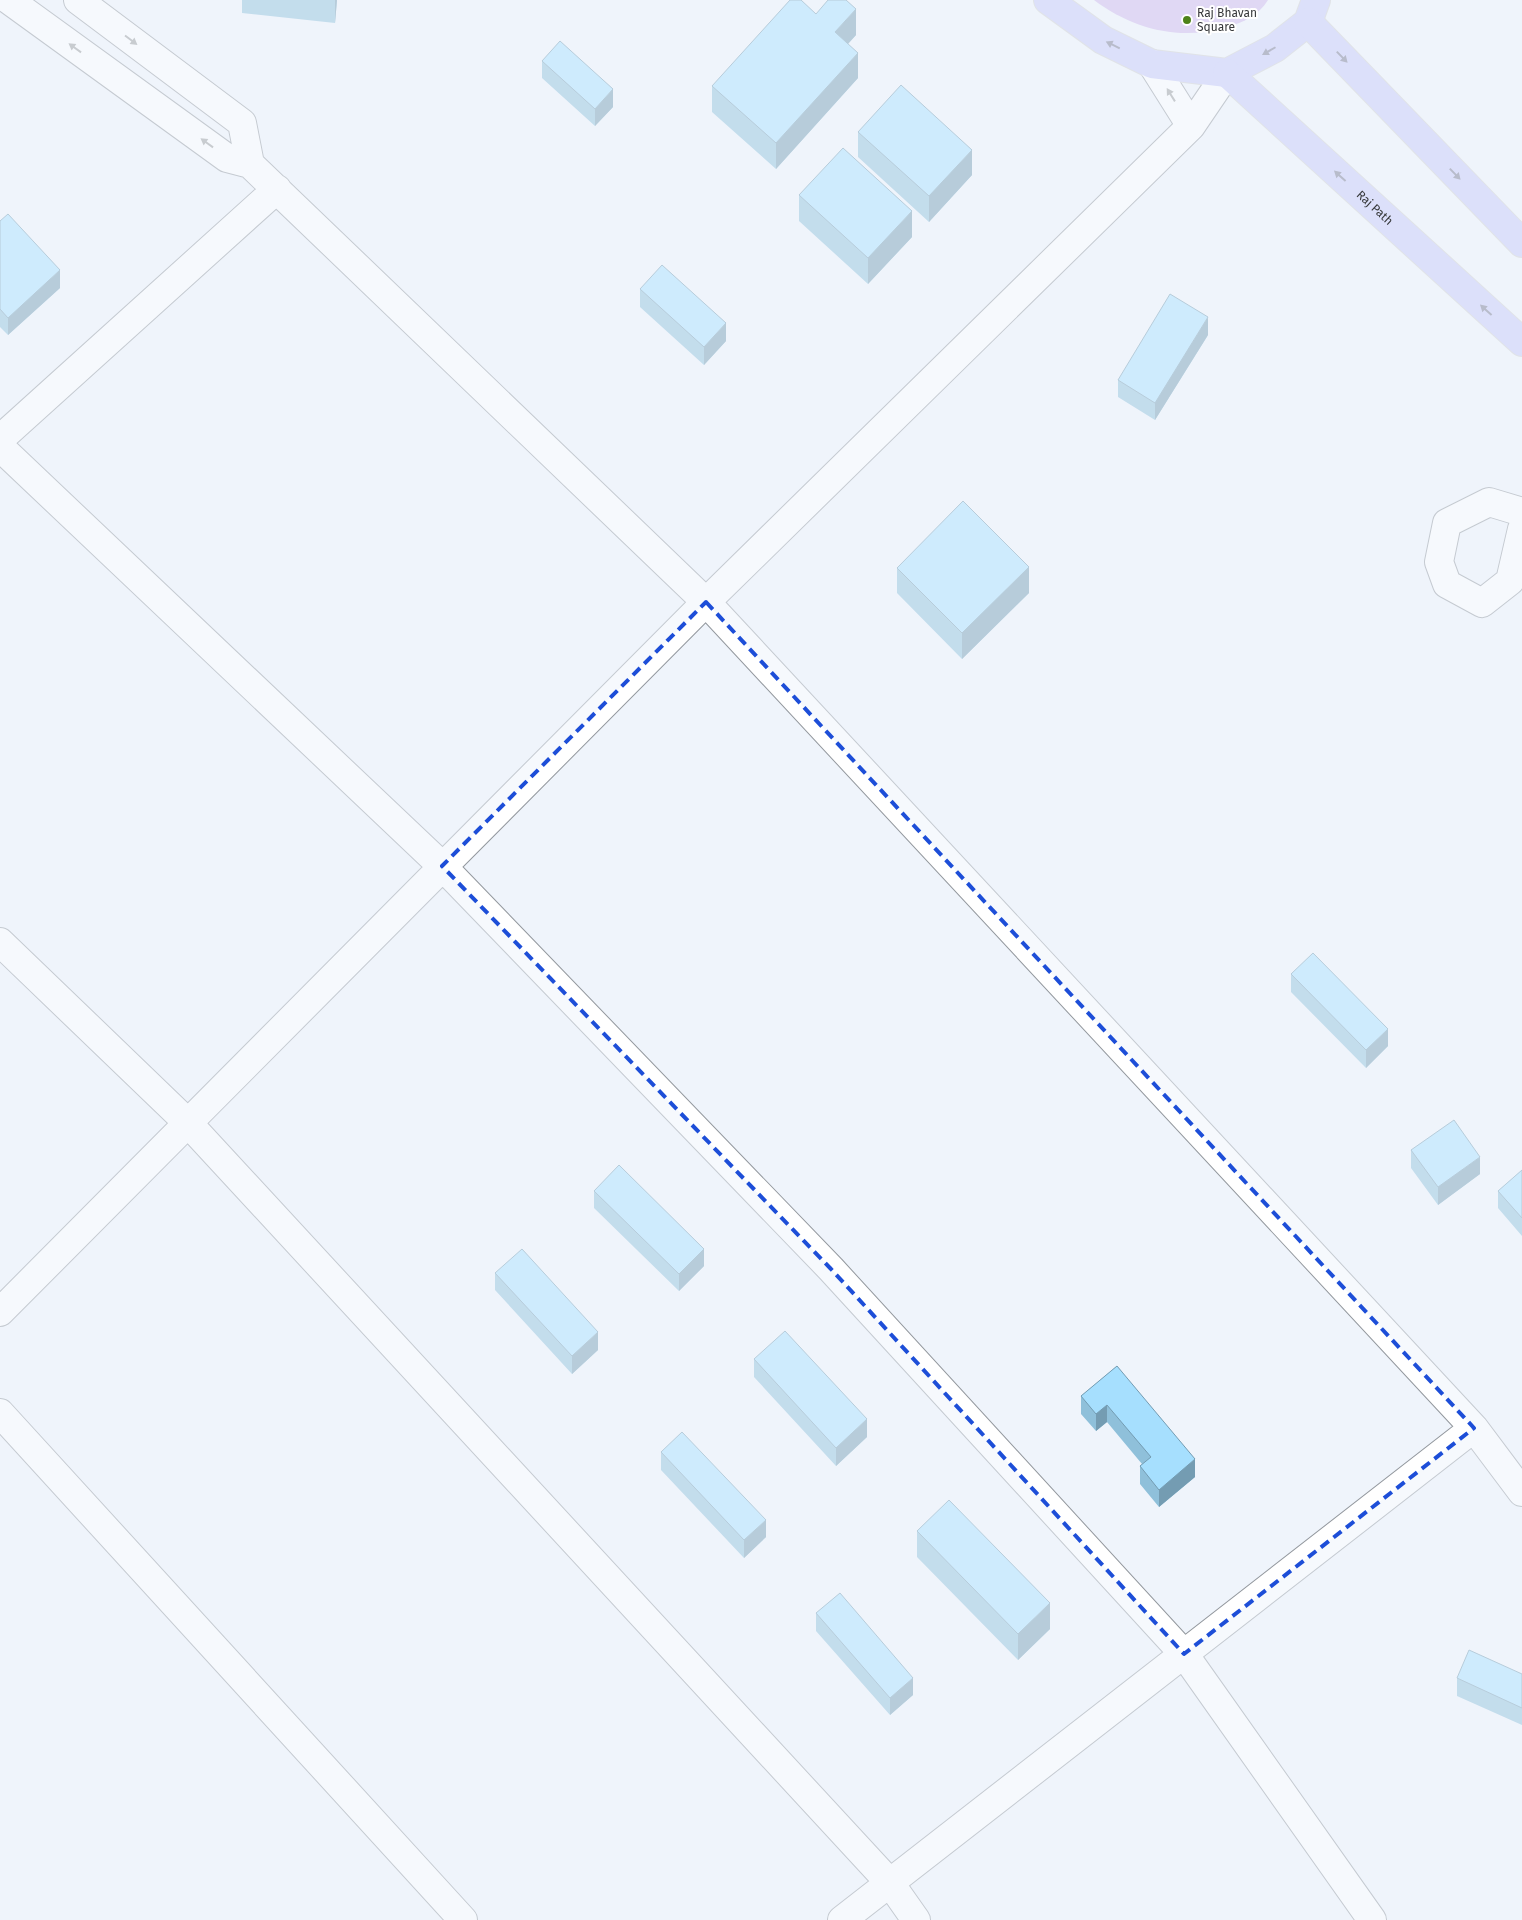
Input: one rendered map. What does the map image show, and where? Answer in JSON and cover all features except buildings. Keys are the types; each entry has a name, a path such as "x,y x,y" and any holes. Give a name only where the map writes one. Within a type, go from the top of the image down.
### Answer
{"main road":[{"path":"1048,0 1103,40 1152,64 1227,73 1275,48 1312,11 1522,243"},
{"name":"Raj Path","path":"1227,73 1522,342"}],"street":[{"path":"9,0 227,158 250,164 706,602 1474,1428 1522,1492"},
{"path":"78,0 242,123 250,164"},
{"path":"1152,64 1191,126"},
{"path":"0,1312 706,602 1191,126 1227,73"},
{"path":"0,439 277,189"},
{"path":"0,447 442,866 831,1269 1184,1654 1372,1920"},
{"path":"1522,512 1488,502 1447,523 1439,562 1447,584 1482,603 1510,581 1522,529"},
{"path":"0,942 188,1123 890,1883 916,1920"},
{"path":"0,1413 463,1920"},
{"path":"842,1920 1474,1428"}],"highlighted area":[{"path":"706,602 1474,1428 1184,1654 831,1269 442,866"}],"shaded area":[{"name":"Raj Bhavan Square","path":"1094,0 1268,0 1256,14 1240,23 1210,31 1175,33 1158,30 1125,19"}],"place":[{"name":"Raj Bhavan Square","path":"1187,20"}]}
